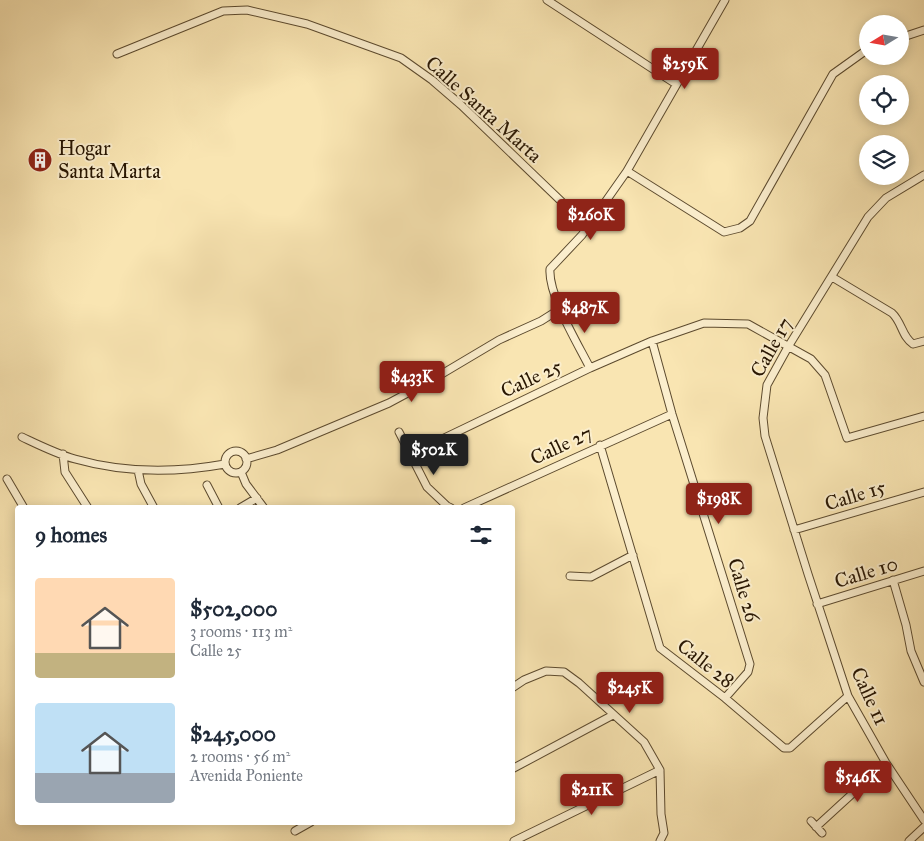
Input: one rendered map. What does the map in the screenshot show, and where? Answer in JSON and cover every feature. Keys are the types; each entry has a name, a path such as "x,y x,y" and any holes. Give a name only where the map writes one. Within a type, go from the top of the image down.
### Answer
{"street":[{"path":"547,0 676,84"},
{"path":"590,368 560,309 549,276 550,269 588,227 627,171 725,0"},
{"name":"Calle Santa Marta","path":"117,54 223,12 247,10 307,24 401,58 432,80 461,105 588,227"},
{"path":"909,35 924,30"},
{"path":"627,171 724,232 740,228 750,221 833,74 859,55"},
{"name":"Calle 17","path":"817,604 766,436 763,418 767,384 868,217 886,198 924,175"},
{"path":"832,277 892,313 898,318 908,340 913,344 924,341"},
{"path":"246,459 278,450 389,403 499,340 540,321 560,309"},
{"name":"Calle 25","path":"411,454 590,368 652,341 704,323 748,324 811,359 825,375 847,438 924,416"},
{"name":"Calle 26","path":"652,341 672,414 750,664 748,672 725,698"},
{"name":"Calle 27","path":"470,505 672,414"},
{"path":"399,432 427,487 446,505"},
{"path":"22,437 74,459 115,468 167,471 225,464"},
{"name":"Calle 28","path":"600,445 660,648 725,698 784,748 790,748 848,696"},
{"path":"233,451 243,454 246,459 246,466 241,472 231,472 225,464 227,455 233,451"},
{"path":"63,454 65,472 86,505"},
{"path":"138,470 142,484 152,505"},
{"path":"241,472 246,484 262,505"},
{"path":"7,479 22,505"},
{"path":"207,485 217,505"},
{"name":"Calle 15","path":"794,530 924,492"},
{"path":"245,505 257,498"},
{"path":"570,576 591,578 633,555"},
{"name":"Calle 10","path":"817,604 924,571"},
{"path":"894,580 911,650 924,682"},
{"name":"Calle 11","path":"817,604 848,696 886,763 924,820"},
{"path":"515,686 546,671 564,672 579,683 644,742 660,770 661,814 664,833 660,841"},
{"path":"515,767 613,715"},
{"path":"822,833 814,824 886,763"},
{"path":"514,841 660,770"},
{"path":"295,831 306,825"},
{"path":"909,841 924,827"}],"place":[{"name":"Hogar Santa Marta","path":"40,160"}]}
